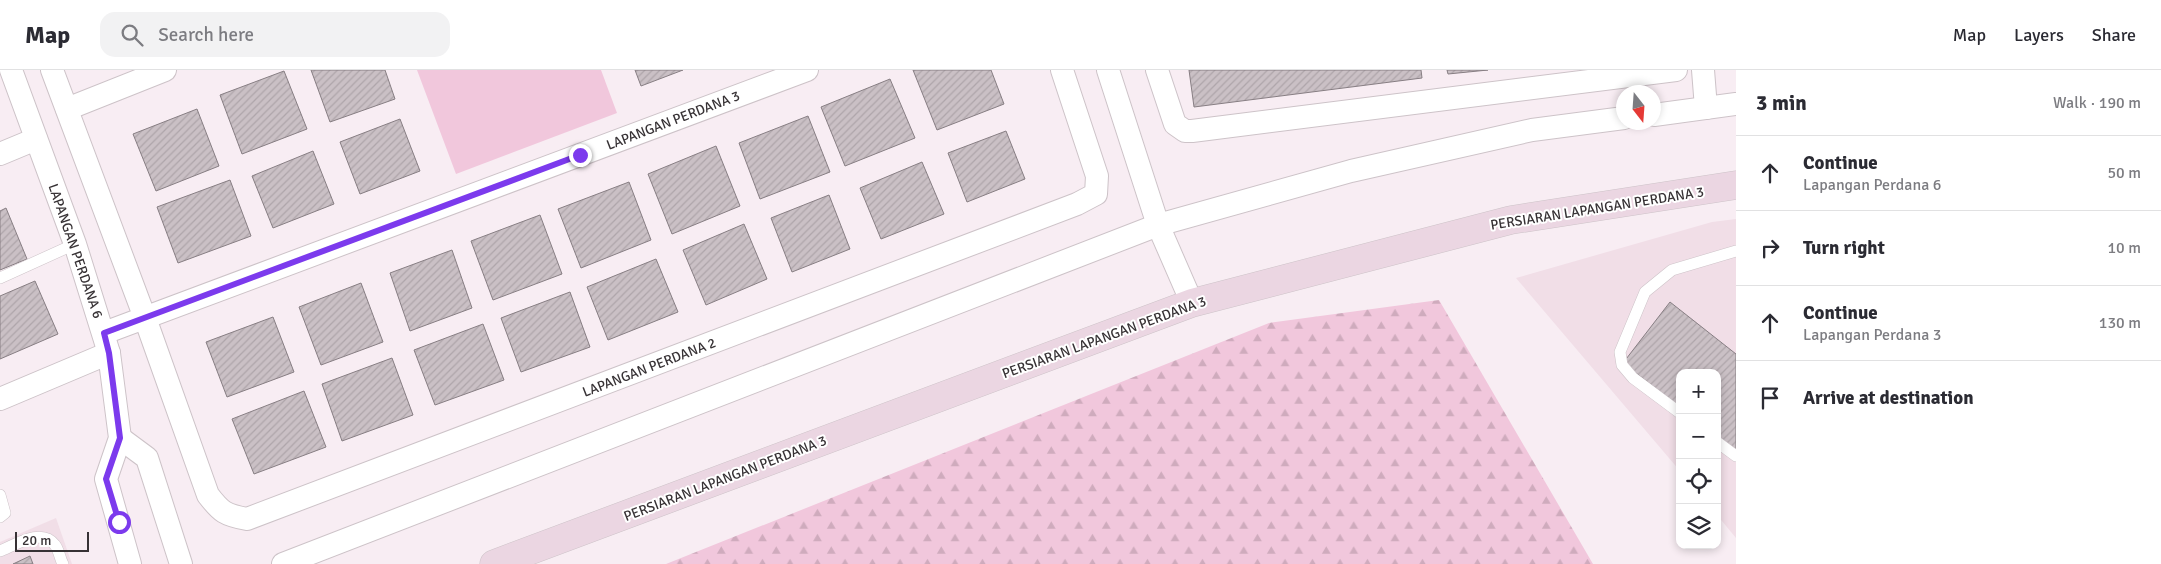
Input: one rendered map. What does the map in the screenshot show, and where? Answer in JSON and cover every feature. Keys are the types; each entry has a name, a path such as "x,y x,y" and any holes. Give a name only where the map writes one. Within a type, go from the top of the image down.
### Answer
{"street":[{"name":"LAPANGAN PERDANA 6","path":"11,70 75,244 106,343 120,438 106,479 130,564"},
{"path":"52,70 145,318"},
{"path":"67,109 165,70"},
{"name":"LAPANGAN PERDANA 3","path":"0,400 106,343 145,318 807,70"},
{"name":"LAPANGAN PERDANA 2","path":"145,318 208,494 219,510 229,516 247,519 1077,204 1096,194 1097,176 1062,70"},
{"path":"1108,70 1158,225 1192,303"},
{"path":"1157,70 1174,124 1185,131 1192,131 1676,70"},
{"path":"1703,70 1706,108"},
{"path":"1661,114 1736,104"},
{"path":"283,564 1158,225 1361,169 1532,130 1616,119"},
{"path":"0,154 36,139"},
{"name":"PERSIARAN LAPANGAN PERDANA 3","path":"494,564 1192,303 1510,220 1736,185"},
{"path":"120,438 147,458 181,564"}],"lane":[{"path":"0,278 75,244"},
{"path":"1676,410 1633,378 1622,365 1620,352 1645,292 1672,270 1736,251"},
{"path":"1721,445 1736,456"},
{"path":"0,495 5,514 0,517"},
{"path":"0,551 31,538 46,538 56,545 62,564"}],"shaded area":[{"path":"1736,219 1736,538 1721,520 1721,369 1676,369 1676,466 1516,278 1712,222"},
{"path":"56,518 72,564 0,564 0,542"}],"green space":[{"path":"417,70 601,70 617,113 456,174"},
{"path":"1439,300 1593,564 666,564 1269,323"}],"building":[{"path":"311,70 385,70 395,99 330,122"},
{"path":"635,70 683,70 641,86"},
{"path":"913,70 991,70 1004,104 937,130"},
{"path":"1189,70 1421,70 1422,78 1194,107"},
{"path":"1447,70 1488,70 1448,74"},
{"path":"284,71 307,129 242,154 220,95"},
{"path":"890,79 915,138 845,166 821,107"},
{"path":"197,109 219,166 156,191 133,134"},
{"path":"808,116 830,172 760,199 739,143"},
{"path":"400,119 420,171 360,194 340,142"},
{"path":"1006,131 1025,179 967,202 948,153"},
{"path":"716,146 740,206 672,234 648,174"},
{"path":"313,151 334,204 273,228 252,176"},
{"path":"922,162 944,214 881,239 860,188"},
{"path":"230,180 251,236 178,263 157,207"},
{"path":"629,182 651,240 581,268 558,209"},
{"path":"829,195 850,249 792,272 771,218"},
{"path":"6,208 27,259 0,270 0,211"},
{"path":"540,215 562,274 493,300 471,241"},
{"path":"744,224 767,279 706,305 683,250"},
{"path":"452,250 472,308 410,331 390,273"},
{"path":"656,259 678,312 608,340 587,287"},
{"path":"35,281 58,334 0,359 0,296"},
{"path":"361,283 383,342 321,365 299,307"},
{"path":"570,292 590,347 521,372 501,318"},
{"path":"1670,302 1736,354 1736,451 1721,440 1721,369 1676,369 1676,404 1623,363"},
{"path":"273,317 294,372 227,397 206,342"},
{"path":"483,324 504,380 435,405 414,350"},
{"path":"392,358 413,415 342,441 322,384"},
{"path":"304,391 326,447 254,474 232,419"},
{"path":"30,556 33,564 13,564"}],"route":[{"path":"119,522 106,479 120,438 109,353 104,333 580,155"}]}
